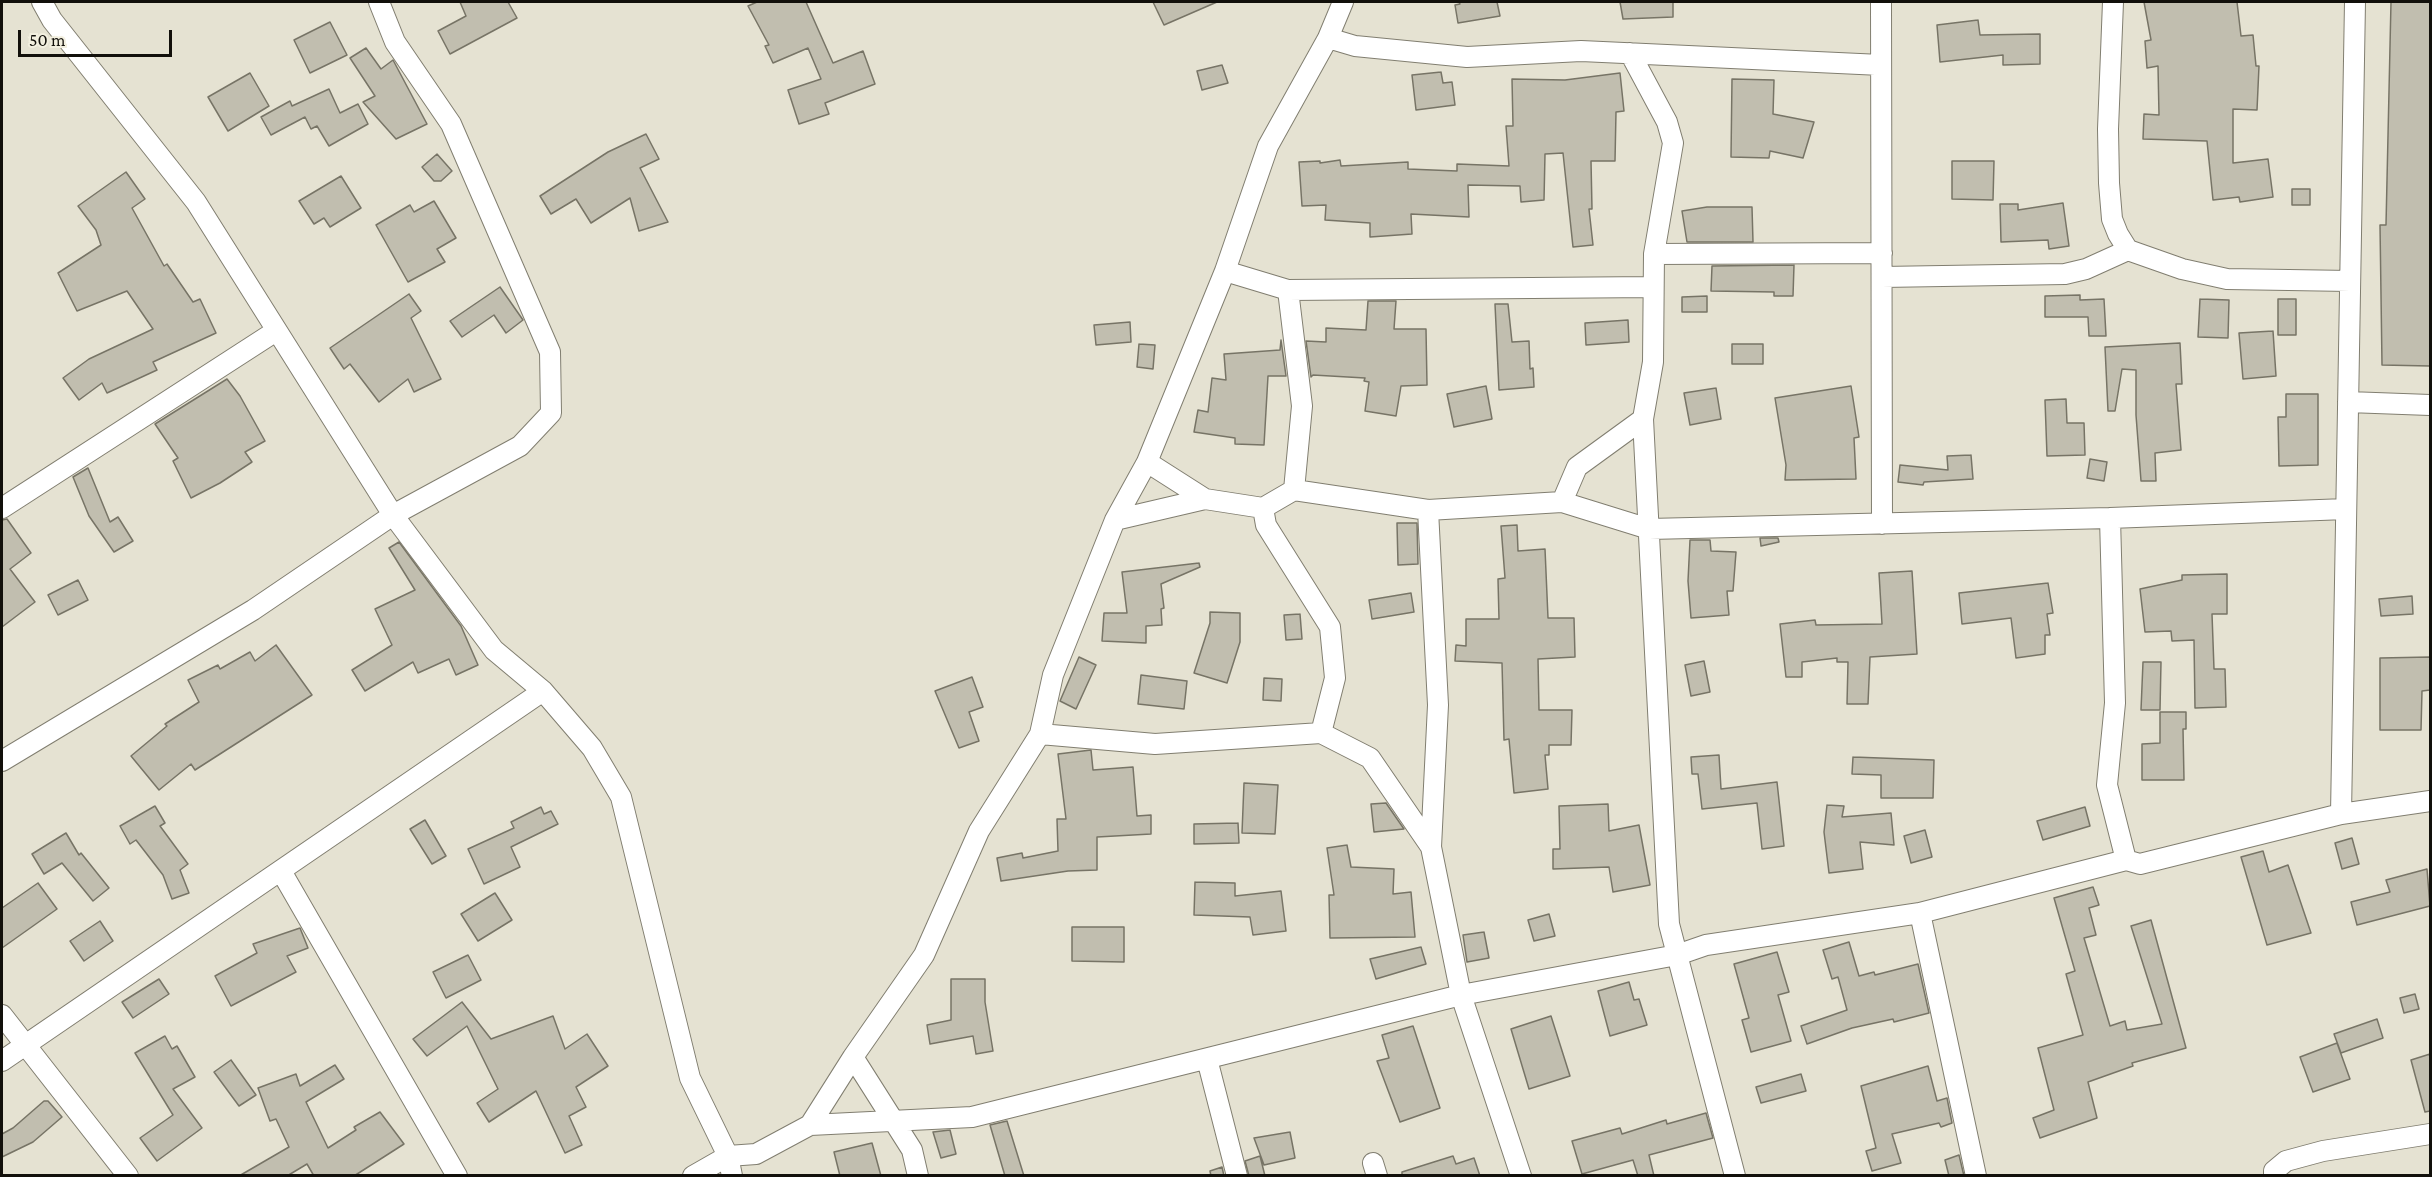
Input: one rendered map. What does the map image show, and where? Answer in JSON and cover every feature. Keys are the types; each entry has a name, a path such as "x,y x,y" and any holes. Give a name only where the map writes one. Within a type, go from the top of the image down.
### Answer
{"street":[{"path":"42,2 52,20 196,202 393,515 494,650 543,691 592,748 621,797 690,1078 730,1166"},
{"path":"2,761 253,610 393,515 520,446 551,413 550,352 451,124 395,42 379,2"},
{"path":"810,1125 853,1057 924,955 979,831 1040,734 1053,675 1115,520 1147,462 1226,271 1268,146 1328,38 1343,2"},
{"path":"1881,2 1882,524"},
{"path":"2113,2 2108,129 2109,183 2112,219 2128,250 2182,269 2227,279 2350,281"},
{"path":"2341,814 2355,2"},
{"path":"1328,38 1355,46 1467,57 1581,51 1881,64"},
{"path":"1630,52 1667,122 1673,143 1654,254 1653,362 1643,419 1669,924 1735,1176"},
{"path":"1882,277 2065,274 2086,268 2128,250"},
{"path":"1654,254 1882,253"},
{"path":"1226,271 1288,290 1653,287"},
{"path":"1288,290 1302,406 1294,490"},
{"path":"2,508 276,331"},
{"path":"2348,402 2430,405"},
{"path":"1562,502 1577,467 1643,419"},
{"path":"1147,462 1205,499"},
{"path":"1115,520 1205,499 1263,508 1294,490 1428,510 1562,502 1649,529 2110,518 2346,509"},
{"path":"1263,508 1266,525 1330,627 1335,678 1321,733"},
{"path":"1428,510 1438,705 1431,847 1461,995 1521,1176"},
{"path":"2110,518 2115,704 2107,785 2126,860"},
{"path":"2,1061 543,691"},
{"path":"1040,734 1155,744 1321,733 1371,758 1431,847"},
{"path":"693,1176 730,1166 810,1125 892,1119 972,1117 1461,995 1677,955 1706,945 1920,914 2126,860 2140,864 2341,814 2430,801"},
{"path":"281,871 457,1176"},
{"path":"1920,914 1976,1176"},
{"path":"2,1015 128,1176"},
{"path":"853,1057 912,1150 918,1176"},
{"path":"1207,1059 1237,1176"},
{"path":"2274,1176 2274,1171 2286,1161 2323,1151 2430,1134"}],"building":[{"path":"460,2 508,2 517,18 450,54 438,31 466,16"},
{"path":"757,2 806,2 833,63 863,51 875,84 825,103 829,114 799,124 788,90 821,79 808,48 773,63 765,46 769,45 748,6"},
{"path":"1153,2 1217,2 1164,25"},
{"path":"1459,2 1497,2 1500,16 1458,23 1455,5 1460,4"},
{"path":"1620,2 1673,2 1673,17 1623,19"},
{"path":"2144,2 2237,2 2241,36 2253,35 2256,66 2259,66 2257,110 2233,109 2233,163 2268,159 2273,197 2240,202 2239,197 2213,200 2207,141 2143,139 2144,114 2159,115 2158,66 2147,68 2145,41 2151,40"},
{"path":"2391,2 2430,2 2430,366 2382,365 2380,225 2386,225"},
{"path":"1978,20 1980,35 2040,34 2040,64 2003,65 2003,55 1940,62 1937,25"},
{"path":"330,22 347,55 310,73 294,40"},
{"path":"366,48 381,69 393,60 427,124 396,139 363,102 375,96 350,58"},
{"path":"1222,65 1228,83 1202,90 1197,71"},
{"path":"1441,72 1443,83 1452,82 1455,105 1416,110 1412,75"},
{"path":"250,73 269,106 228,131 208,97"},
{"path":"1620,73 1624,111 1616,112 1615,161 1591,161 1592,209 1589,209 1593,245 1573,247 1563,153 1545,154 1544,200 1521,202 1520,186 1468,185 1469,217 1411,214 1412,234 1370,237 1370,223 1325,220 1326,205 1302,206 1299,162 1320,161 1320,163 1340,160 1341,166 1408,162 1408,169 1457,171 1457,164 1509,166 1506,126 1513,126 1512,79 1565,80"},
{"path":"1732,79 1774,80 1773,114 1814,122 1803,158 1770,151 1769,158 1731,157"},
{"path":"329,89 340,113 358,104 368,124 329,146 317,126 311,129 305,117 271,135 261,117 290,101 292,106"},
{"path":"646,134 659,159 640,168 668,222 639,231 630,198 591,223 576,199 551,214 540,196 608,152"},
{"path":"437,154 452,171 441,181 434,181 422,167"},
{"path":"1952,161 1994,161 1993,200 1952,199"},
{"path":"126,172 145,199 132,208 164,266 167,264 193,302 200,299 216,333 153,362 157,370 107,393 102,383 79,400 63,378 89,359 153,329 127,291 77,311 58,273 101,245 96,230 78,206"},
{"path":"341,176 361,208 330,227 324,218 314,224 299,201"},
{"path":"2292,189 2310,189 2310,205 2292,205"},
{"path":"434,201 456,238 437,249 445,262 408,282 376,225 410,205 414,212"},
{"path":"2063,203 2069,246 2049,249 2048,240 2001,242 2000,204 2018,204 2018,210"},
{"path":"1707,207 1752,207 1753,242 1687,242 1682,211"},
{"path":"1794,265 1793,296 1774,296 1774,292 1711,291 1712,266"},
{"path":"500,287 523,320 506,333 494,315 462,337 450,321"},
{"path":"409,294 421,311 411,318 441,379 414,392 408,379 379,402 350,364 344,369 330,348"},
{"path":"2080,295 2080,300 2104,299 2106,336 2089,336 2088,317 2045,317 2045,296"},
{"path":"1707,296 1707,312 1682,312 1682,297"},
{"path":"2200,299 2229,300 2228,338 2198,337"},
{"path":"2278,299 2296,299 2296,335 2278,335"},
{"path":"1368,301 1396,301 1394,329 1426,329 1427,385 1401,386 1396,416 1365,411 1369,382 1364,381 1365,378 1313,375 1311,377 1306,341 1326,342 1326,328 1366,330"},
{"path":"1495,304 1508,304 1512,342 1529,341 1530,369 1533,368 1534,387 1499,390"},
{"path":"1628,320 1629,342 1586,345 1585,323"},
{"path":"1130,322 1131,342 1096,345 1094,325"},
{"path":"2273,331 2276,376 2243,379 2239,333"},
{"path":"1281,340 1286,376 1268,376 1264,445 1235,444 1235,438 1194,432 1198,410 1208,412 1212,378 1226,380 1224,354 1280,350"},
{"path":"2180,343 2182,384 2176,384 2181,450 2155,453 2156,481 2141,481 2136,415 2136,370 2122,369 2115,411 2108,411 2105,347"},
{"path":"1139,344 1155,345 1153,369 1137,367"},
{"path":"1732,344 1763,344 1763,364 1732,364"},
{"path":"227,379 240,396 265,441 245,452 252,462 220,483 191,498 173,461 178,458 155,424"},
{"path":"1486,386 1492,419 1454,427 1447,394"},
{"path":"1851,386 1859,437 1854,438 1856,479 1785,480 1786,465 1775,398"},
{"path":"1716,388 1721,419 1690,425 1684,393"},
{"path":"2286,394 2318,394 2318,465 2279,466 2278,417 2286,417"},
{"path":"2066,399 2067,423 2084,423 2085,455 2047,456 2045,400"},
{"path":"1971,455 1973,479 1924,482 1923,485 1898,482 1900,465 1948,470 1947,456"},
{"path":"2090,459 2107,462 2104,481 2087,478"},
{"path":"88,468 110,522 118,517 133,541 114,552 89,516 73,477"},
{"path":"7,519 31,553 10,569 35,602 2,627 2,520"},
{"path":"1397,523 1417,523 1418,564 1398,565"},
{"path":"1517,525 1518,551 1545,549 1548,618 1574,618 1575,657 1538,659 1539,710 1572,710 1571,745 1549,745 1549,755 1545,755 1548,789 1514,793 1509,739 1504,740 1502,663 1455,661 1456,645 1466,646 1466,619 1499,619 1498,579 1505,578 1501,526"},
{"path":"1760,538 1778,538 1779,542 1761,546"},
{"path":"1690,540 1710,540 1711,551 1736,552 1733,591 1727,591 1729,615 1691,618 1688,581"},
{"path":"399,542 461,626 478,665 456,675 449,659 418,673 413,662 365,691 352,670 392,645 375,609 415,590 389,548"},
{"path":"1199,563 1200,567 1161,584 1164,608 1161,609 1162,625 1146,626 1146,643 1102,641 1104,613 1127,613 1122,572"},
{"path":"1912,571 1917,654 1870,657 1868,704 1847,704 1848,662 1837,662 1837,658 1802,662 1802,677 1786,677 1780,624 1815,620 1816,625 1882,624 1879,573"},
{"path":"2227,574 2227,614 2212,614 2214,669 2225,669 2226,707 2195,708 2194,640 2172,641 2171,631 2145,632 2140,589 2182,580 2182,575"},
{"path":"78,580 88,600 58,615 48,595"},
{"path":"2048,583 2053,613 2047,614 2050,635 2045,635 2045,654 2016,658 2011,618 1962,624 1959,593"},
{"path":"1411,593 1414,612 1372,619 1369,600"},
{"path":"2412,596 2413,614 2381,616 2379,599"},
{"path":"1210,612 1240,613 1240,642 1227,683 1194,673 1210,623"},
{"path":"1300,614 1302,639 1286,640 1284,615"},
{"path":"276,645 312,695 195,770 191,764 159,790 131,756 167,726 165,724 199,702 188,680 218,665 220,669 250,652 255,661"},
{"path":"1079,657 1096,665 1076,709 1060,701"},
{"path":"2430,657 2430,690 2422,691 2421,730 2380,730 2380,658"},
{"path":"1704,661 1710,692 1691,696 1685,665"},
{"path":"2143,662 2161,662 2160,710 2141,710"},
{"path":"1141,675 1187,681 1184,709 1138,704"},
{"path":"972,677 983,707 969,712 979,741 959,748 935,691"},
{"path":"1264,678 1282,679 1281,701 1263,700"},
{"path":"2160,712 2186,712 2186,729 2183,729 2184,780 2142,780 2142,744 2160,743"},
{"path":"1091,750 1093,770 1133,767 1137,816 1151,815 1151,834 1097,837 1097,870 1068,871 1001,881 997,858 1022,853 1023,858 1058,851 1057,819 1066,819 1058,754"},
{"path":"1719,755 1721,789 1777,782 1784,846 1762,849 1757,803 1702,809 1698,774 1692,774 1691,757"},
{"path":"1853,757 1934,760 1933,798 1881,798 1881,775 1852,774"},
{"path":"1244,783 1278,785 1275,834 1242,833"},
{"path":"1386,803 1404,829 1374,832 1371,804"},
{"path":"1608,804 1609,831 1639,825 1650,885 1613,892 1609,867 1553,869 1553,849 1560,849 1559,806"},
{"path":"1827,805 1844,806 1842,817 1891,813 1894,845 1860,842 1863,869 1829,873 1824,832"},
{"path":"155,806 165,823 160,826 188,864 180,870 189,893 172,899 163,875 136,840 130,844 120,826"},
{"path":"541,807 544,814 551,811 558,824 511,847 520,867 484,884 468,849 514,828 511,822"},
{"path":"2085,807 2090,826 2043,840 2037,821"},
{"path":"425,820 446,856 432,864 410,829"},
{"path":"1238,823 1239,843 1194,844 1194,824"},
{"path":"1925,830 1932,857 1911,863 1904,836"},
{"path":"66,833 79,855 81,853 109,888 93,901 62,863 44,874 32,854"},
{"path":"2352,838 2359,864 2342,869 2335,843"},
{"path":"1347,845 1351,867 1394,869 1393,894 1411,892 1415,937 1330,938 1329,895 1334,895 1327,848"},
{"path":"2263,851 2269,872 2288,865 2311,933 2267,945 2241,857"},
{"path":"2427,869 2430,906 2357,925 2351,902 2390,892 2386,880"},
{"path":"1195,882 1235,883 1235,896 1281,891 1286,931 1253,935 1250,917 1194,915"},
{"path":"38,883 57,909 2,948 2,908"},
{"path":"2093,887 2099,905 2089,908 2096,935 2084,938 2110,1026 2125,1021 2127,1030 2162,1024 2131,926 2151,920 2186,1048 2132,1063 2133,1066 2088,1082 2097,1118 2040,1138 2033,1118 2054,1110 2038,1048 2083,1035 2066,974 2075,971 2054,898"},
{"path":"495,893 512,920 478,941 461,914"},
{"path":"1549,914 1555,936 1534,941 1528,920"},
{"path":"100,921 113,941 84,961 70,941"},
{"path":"1072,927 1124,927 1124,962 1072,961"},
{"path":"300,928 308,948 287,956 296,972 231,1006 215,976 257,953 253,944"},
{"path":"1484,932 1489,958 1467,962 1463,935"},
{"path":"1849,942 1859,976 1874,972 1875,975 1918,964 1929,1013 1894,1022 1893,1019 1852,1028 1807,1044 1801,1026 1847,1010 1838,977 1832,979 1823,950"},
{"path":"1421,947 1426,964 1376,979 1370,959"},
{"path":"1777,952 1789,992 1778,995 1791,1041 1751,1052 1742,1020 1749,1018 1734,964"},
{"path":"468,955 481,980 446,998 433,972"},
{"path":"159,979 169,994 133,1018 122,1002"},
{"path":"951,979 985,979 985,1002 993,1051 976,1054 973,1036 930,1044 927,1025 951,1020"},
{"path":"1629,982 1634,1000 1639,999 1647,1025 1610,1036 1598,991"},
{"path":"2415,994 2419,1009 2404,1013 2400,998"},
{"path":"462,1002 491,1039 553,1016 565,1049 587,1034 608,1066 576,1087 586,1107 569,1116 582,1145 565,1153 536,1091 489,1122 477,1103 498,1089 467,1026 427,1056 413,1039"},
{"path":"1551,1016 1570,1076 1529,1089 1511,1029"},
{"path":"2377,1019 2383,1038 2341,1053 2334,1034"},
{"path":"1413,1026 1440,1108 1400,1122 1377,1061 1389,1058 1382,1035"},
{"path":"165,1036 172,1049 177,1046 195,1077 173,1089 202,1128 157,1161 140,1138 173,1115 135,1053"},
{"path":"2337,1043 2350,1079 2313,1092 2300,1057"},
{"path":"2430,1054 2430,1111 2425,1112 2411,1060"},
{"path":"231,1060 256,1095 239,1106 214,1072"},
{"path":"335,1065 344,1079 306,1102 328,1148 356,1130 354,1127 380,1112 404,1144 354,1176 314,1176 307,1164 287,1176 239,1176 289,1147 276,1119 270,1121 258,1088 296,1074 300,1086"},
{"path":"1928,1066 1937,1101 1947,1098 1952,1123 1941,1127 1939,1123 1892,1134 1901,1163 1872,1171 1866,1151 1876,1148 1861,1086"},
{"path":"1801,1074 1806,1091 1761,1103 1756,1087"},
{"path":"44,1101 48,1101 62,1117 33,1142 2,1157 2,1134 13,1128"},
{"path":"1706,1113 1713,1138 1649,1155 1654,1176 1638,1176 1633,1160 1582,1174 1572,1141 1620,1128 1622,1134 1666,1120 1667,1124"},
{"path":"1007,1121 1024,1176 1005,1176 990,1125"},
{"path":"950,1130 956,1154 941,1158 933,1132"},
{"path":"1290,1132 1295,1158 1264,1165 1254,1138"},
{"path":"872,1143 881,1176 840,1176 834,1152"},
{"path":"1959,1155 1964,1176 1949,1176 1945,1160"},
{"path":"1260,1156 1265,1176 1249,1176 1245,1161"},
{"path":"1453,1156 1456,1164 1474,1158 1480,1176 1402,1176 1402,1172"},
{"path":"1222,1167 1224,1176 1211,1176 1210,1171"}]}
